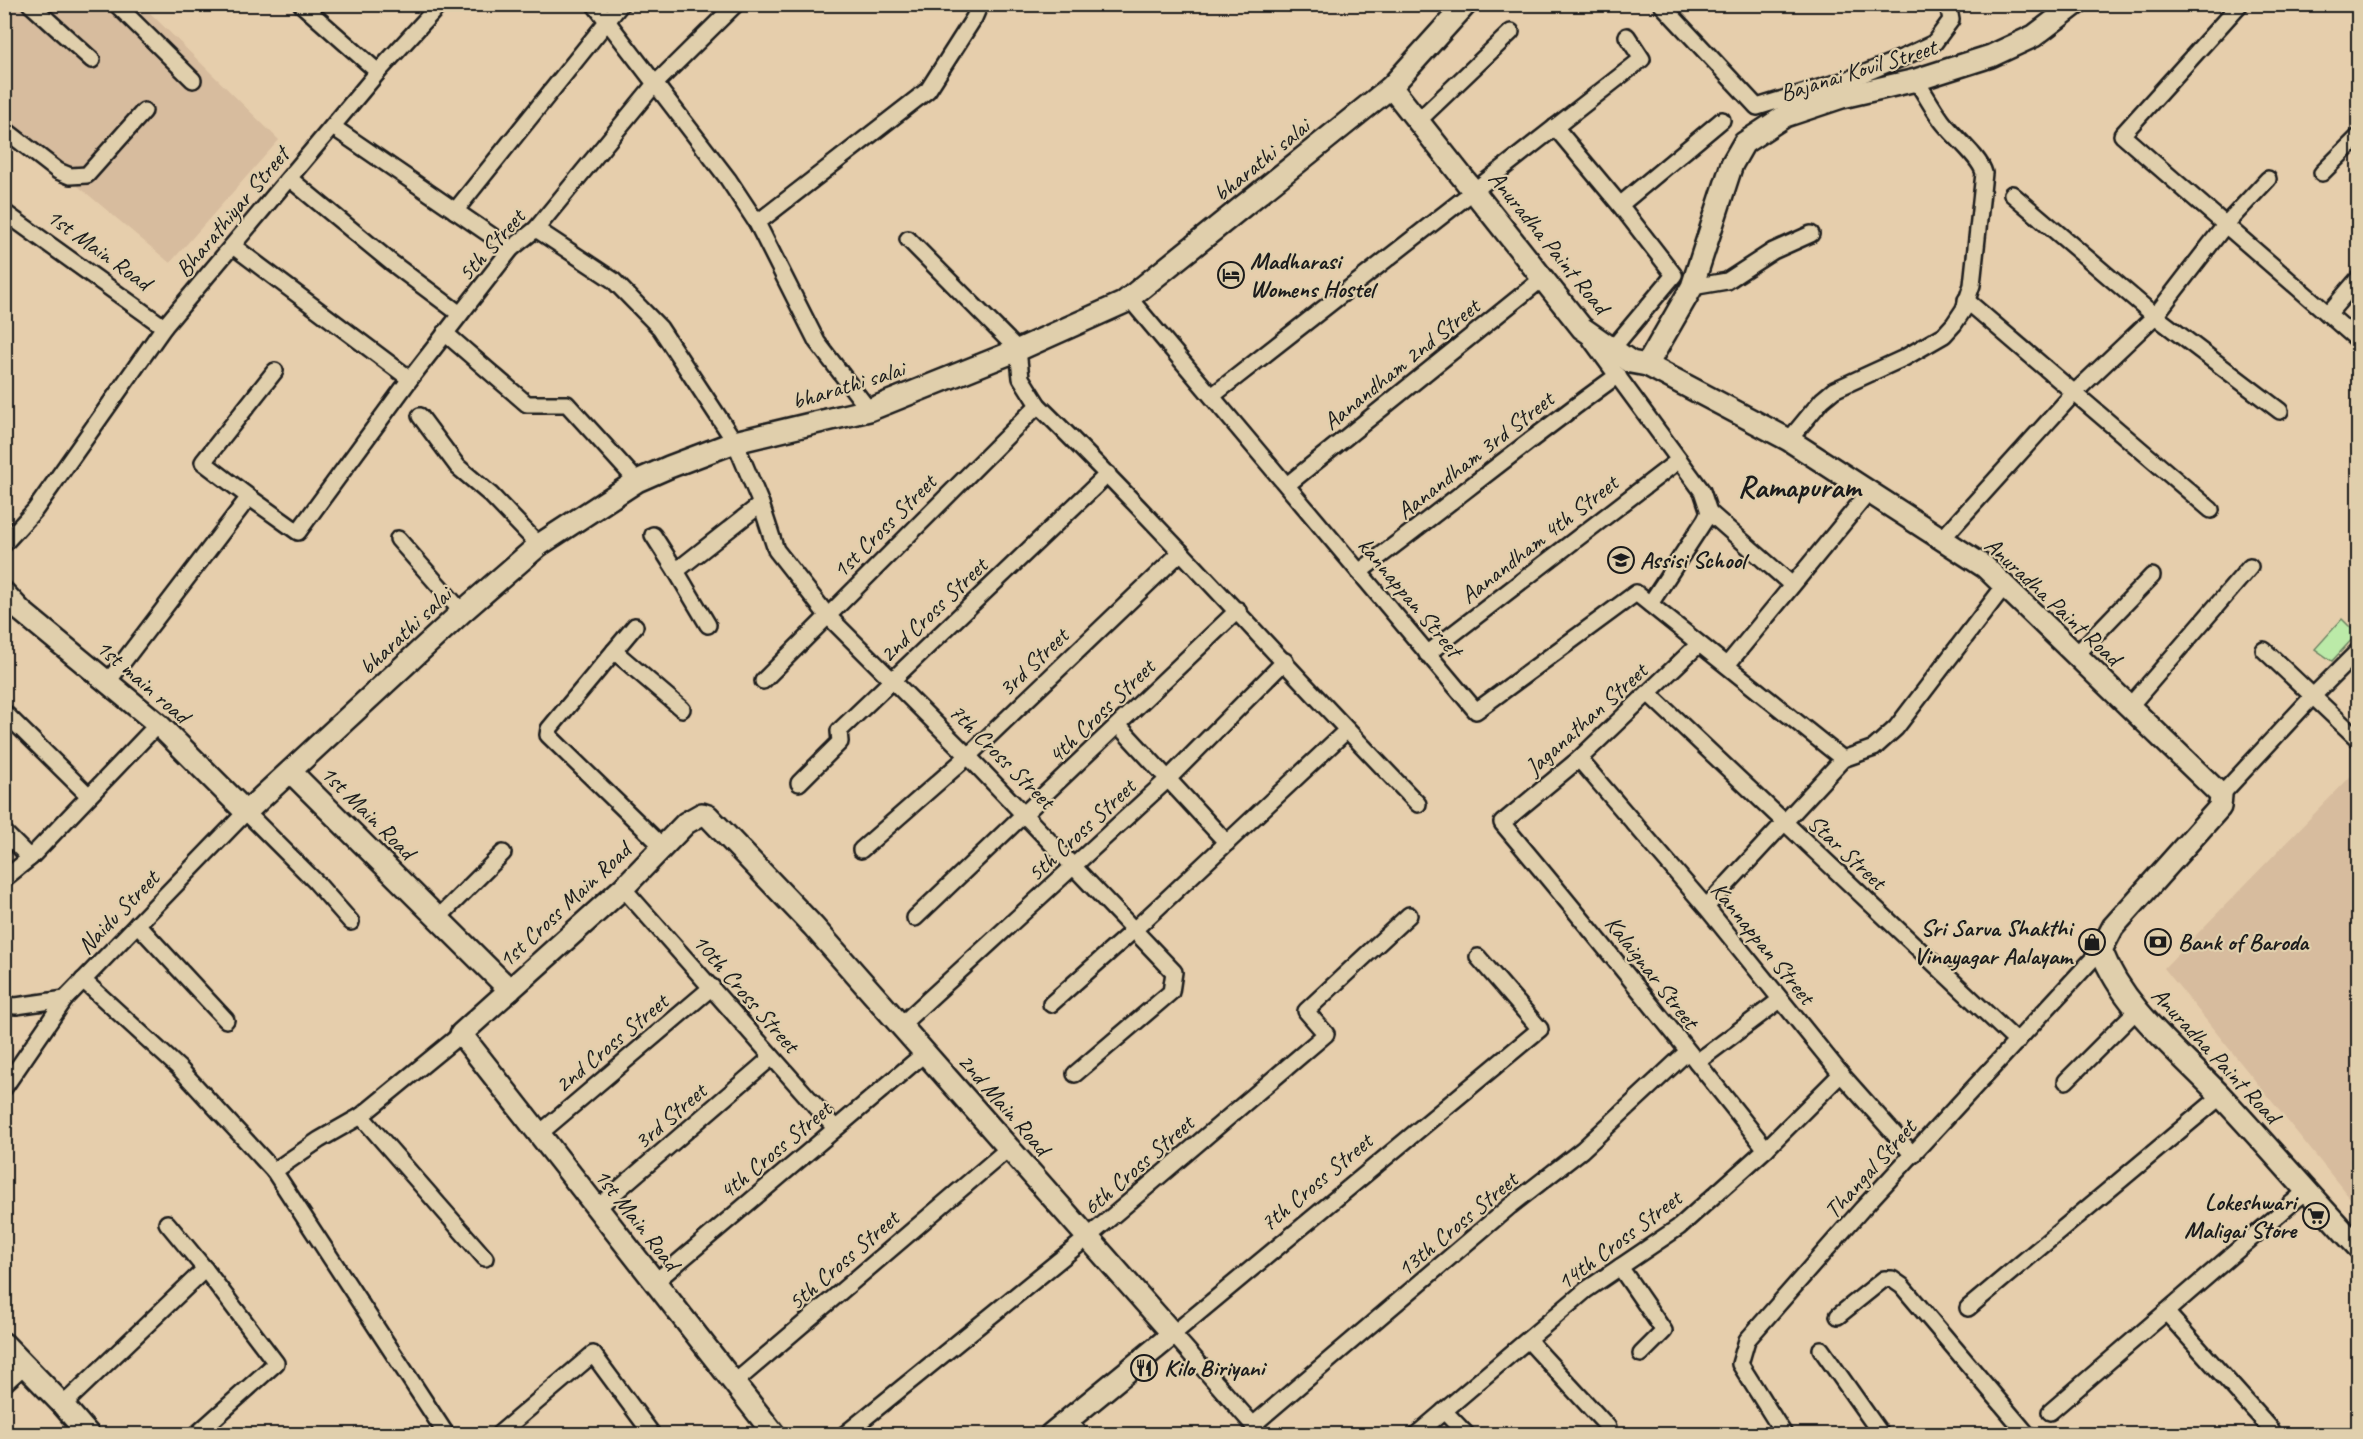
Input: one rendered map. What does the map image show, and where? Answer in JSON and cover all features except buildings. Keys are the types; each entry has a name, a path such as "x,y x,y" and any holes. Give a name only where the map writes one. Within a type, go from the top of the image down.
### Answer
{"street":[{"path":"30,4 92,60"},
{"path":"116,4 193,80"},
{"path":"302,4 378,72"},
{"name":"Bharathiyar Street","path":"4,544 35,510 164,327 378,72 440,4"},
{"path":"594,4 728,179 757,223 817,342 869,410"},
{"path":"455,211 621,4"},
{"name":"5th Street","path":"249,497 298,532 410,379 511,249 536,229 654,85 736,4"},
{"path":"757,223 928,90 974,18 980,4"},
{"name":"bharathi salai","path":"246,812 462,612 539,545 637,481 735,442 869,410 1018,350 1129,298 1391,87 1466,4"},
{"path":"1661,4 1758,106 1858,76 1934,43 1951,20 1948,4"},
{"name":"Bajanai Kovil Street","path":"1647,365 1692,287 1732,164 1744,143 1785,116 1842,97 1916,80 1991,56 2034,36 2076,4"},
{"path":"2240,4 2122,135 2358,340"},
{"path":"1418,121 1511,32"},
{"path":"1212,396 1642,58 1627,36"},
{"path":"1788,440 1822,400 1834,390 1904,358 1944,334 1964,309 1972,285 1984,195 1982,163 1966,150 1941,120 1916,80"},
{"name":"Anuradha Paint Road","path":"1391,87 1582,328 1631,362 1647,365 1788,440 1985,567 2221,795"},
{"path":"4,129 58,171 70,176 87,175 144,111"},
{"path":"1620,205 1722,120"},
{"path":"333,127 511,249"},
{"path":"1555,127 1674,275 1612,349"},
{"path":"2322,173 2358,137"},
{"path":"290,179 392,263 460,314"},
{"path":"1942,539 2074,393 2155,316 2226,224 2268,179"},
{"path":"2012,194 2155,316 2280,411"},
{"name":"1st Main Road","path":"4,212 164,327"},
{"name":"7th Cross Street","path":"536,229 613,280 660,328 735,442 761,504 776,550 827,615 968,756 1174,972 1174,985 1171,992 1075,1074"},
{"path":"1692,287 1727,281 1773,251 1811,234"},
{"path":"908,239 1018,350 1021,378 1038,405 1108,474 1238,610 1346,731 1418,804"},
{"path":"233,246 410,379"},
{"name":"Aanandham 2nd Street","path":"1287,485 1543,278"},
{"path":"2328,314 2358,279"},
{"name":"kannappan Street","path":"1129,298 1476,711 1636,593 1650,604"},
{"path":"1966,300 2211,510"},
{"path":"1582,328 1702,491 1709,512 1792,585"},
{"path":"445,333 527,404 567,404 637,481"},
{"path":"107,683 249,497 202,462 275,371"},
{"name":"Aanandham 3rd Street","path":"1359,572 1443,510 1552,422 1618,375"},
{"name":"1st Cross Street","path":"763,681 1038,405"},
{"path":"420,416 458,468 491,495 539,545"},
{"name":"Aanandham 4th Street","path":"1427,654 1679,460"},
{"name":"2nd Cross Street","path":"799,783 840,742 839,730 1108,474"},
{"path":"1726,666 1869,492"},
{"path":"676,572 761,504"},
{"path":"1709,512 1650,604 1698,645 1843,759"},
{"path":"654,535 708,625"},
{"path":"398,539 462,612"},
{"name":"3rd Street","path":"861,850 968,756 1181,552"},
{"path":"2129,707 2250,567"},
{"path":"2076,656 2152,576"},
{"path":"1706,907 1843,759 1874,748 1896,728 2005,585"},
{"name":"1st main road","path":"4,592 20,610 158,724 246,812"},
{"name":"4th Cross Street","path":"915,918 1025,816 1238,610"},
{"path":"635,626 549,729 548,735 663,847"},
{"name":"Jaganathan Street","path":"1502,823 1579,759 1698,645"},
{"path":"2264,650 2358,740"},
{"path":"614,651 682,709"},
{"path":"2101,950 2113,927 2220,807 2221,795 2358,651"},
{"name":"5th Cross Street","path":"901,1025 1167,780 1285,661"},
{"name":"Star Street","path":"1648,693 2017,1042"},
{"path":"4,712 88,795"},
{"path":"4,879 30,858 158,724"},
{"path":"1119,726 1227,843"},
{"path":"1051,1004 1135,930 1346,731"},
{"name":"Kannappan Street","path":"1579,759 1706,907 1841,1074 1913,1155"},
{"name":"1st Main Road","path":"291,772 510,990"},
{"path":"246,812 315,881 351,922"},
{"name":"Naidu Street","path":"4,1088 65,999 246,812"},
{"name":"1st Cross Main Road","path":"461,1034 623,888 686,823 702,814"},
{"name":"2nd Main Road","path":"702,814 708,816 813,926 1257,1430"},
{"name":"Kalaignar Street","path":"1502,823 1639,987 1766,1149"},
{"path":"4,832 30,858"},
{"path":"438,918 503,854"},
{"name":"10th Cross Street","path":"623,888 836,1128"},
{"name":"6th Cross Street","path":"845,1434 1088,1238 1326,1034 1306,1011 1409,915"},
{"path":"137,924 226,1020"},
{"name":"Anuradha Paint Road","path":"2101,950 2109,973 2137,1010 2221,1096 2358,1247"},
{"name":"Thangal Street","path":"1784,1434 1743,1374 1740,1364 1741,1353 1756,1327 2101,950"},
{"name":"7th Cross Street","path":"1051,1434 1074,1427 1173,1334 1540,1029 1478,957"},
{"path":"83,980 179,1068 274,1170 446,1434"},
{"name":"2nd Cross Street","path":"539,1134 712,987"},
{"path":"4,1005 16,1006 65,999"},
{"name":"13th Cross Street","path":"1257,1430 1510,1206 1582,1150 1692,1057 1780,1000"},
{"path":"2066,1081 2137,1010"},
{"path":"274,1170 361,1116 461,1034"},
{"name":"1st Main Road","path":"461,1034 734,1383 768,1432"},
{"name":"4th Cross Street","path":"655,1282 925,1053"},
{"name":"3rd Street","path":"597,1208 771,1057"},
{"name":"14th Cross Street","path":"1417,1434 1586,1290 1679,1227 1766,1149 1841,1074"},
{"path":"1968,1308 2221,1096"},
{"path":"361,1116 485,1258"},
{"name":"5th Cross Street","path":"734,1383 1009,1148"},
{"path":"2050,1412 2306,1191"},
{"path":"167,1223 205,1269 276,1364 196,1434"},
{"path":"1620,1267 1664,1331 1641,1354"},
{"path":"63,1405 205,1269"},
{"path":"1838,1316 1884,1279 1892,1280 1902,1286 2027,1434"},
{"path":"2166,1312 2271,1429"},
{"path":"1528,1340 1608,1427"},
{"path":"4,1344 88,1434"},
{"path":"1821,1349 1881,1434"},
{"path":"499,1434 518,1429 593,1354 652,1434"},
{"path":"4,1384 25,1365"},
{"path":"1444,1411 1467,1434"}],"shaded area":[{"path":"4,5 142,5 279,140 170,263 5,125"},
{"path":"2351,776 2358,783 2358,1208 2164,968"}],"green space":[{"path":"2342,619 2357,634 2332,661 2315,649"}],"place":[{"name":"Madharasi Womens Hostel","path":"1231,275"},
{"name":"Assisi School","path":"1621,560"},
{"name":"Sri Sarva Shakthi Vinayagar Aalayam","path":"2092,942"},
{"name":"Bank of Baroda","path":"2158,942"},
{"name":"Lokeshwari Maligai Store","path":"2316,1216"},
{"name":"Kilo Biriyani","path":"1144,1368"}],"district":[{"name":"Ramapuram","path":"1799,487"}]}
